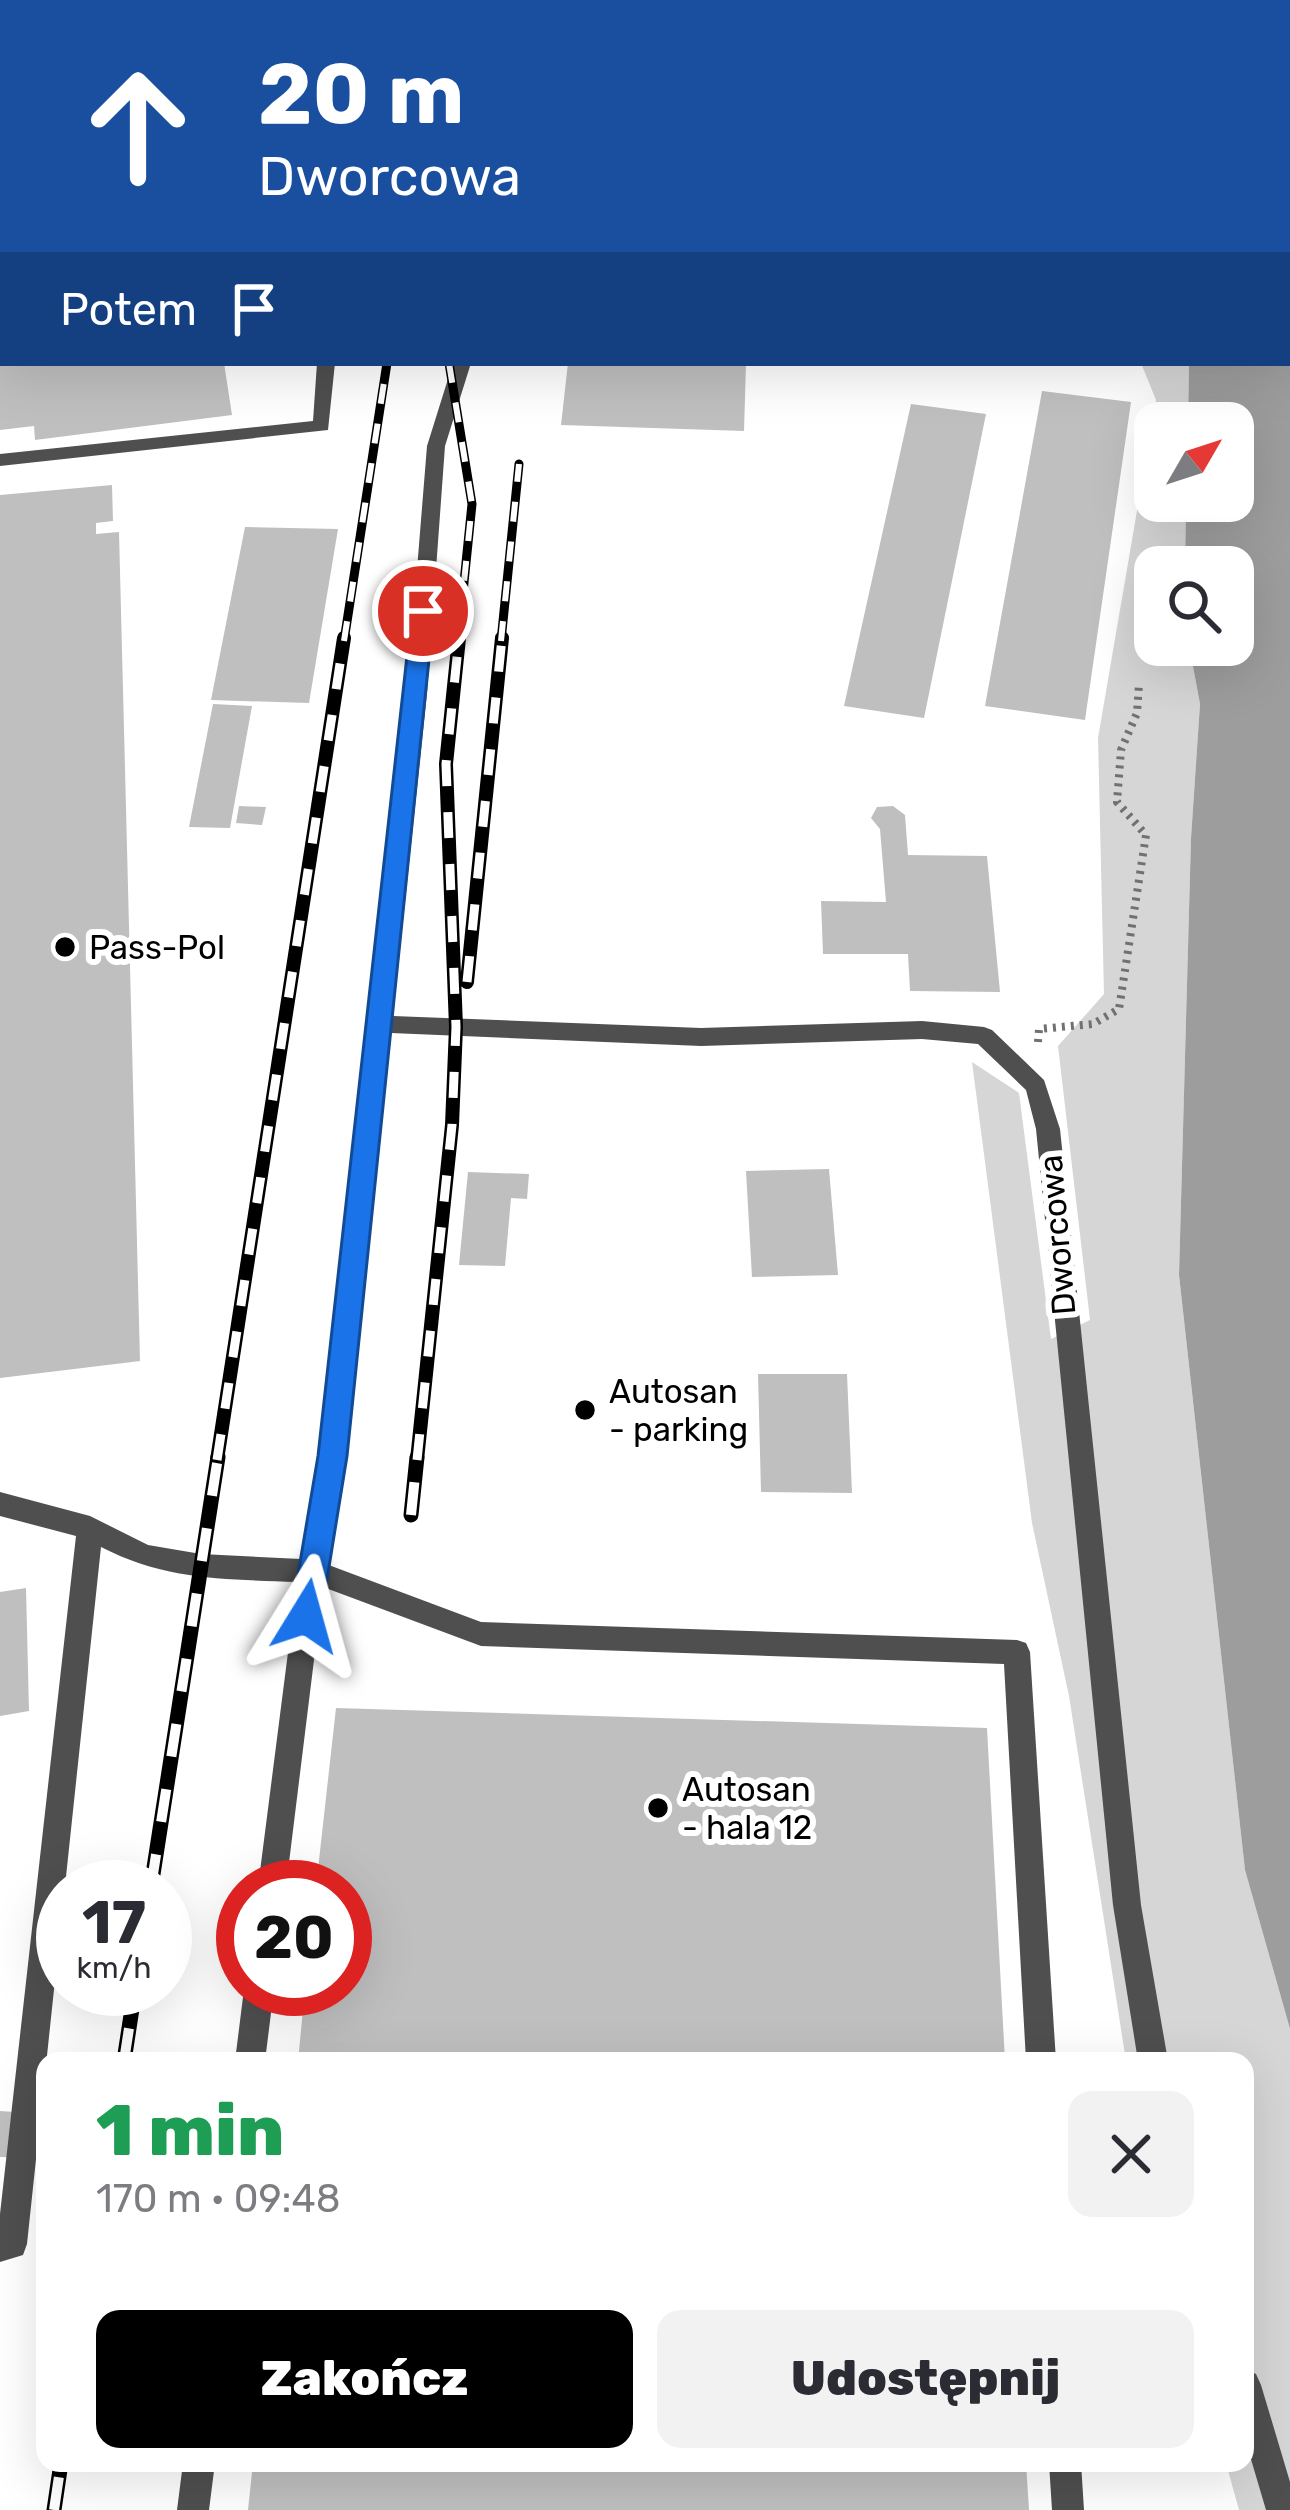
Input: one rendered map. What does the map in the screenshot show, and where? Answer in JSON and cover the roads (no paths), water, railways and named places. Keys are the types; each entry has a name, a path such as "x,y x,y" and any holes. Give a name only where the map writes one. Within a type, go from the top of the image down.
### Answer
{"street":[{"path":"0,460 322,426 326,366"},
{"path":"275,1860 312,1570 333,1456 377,1024 417,694 436,446 461,366"},
{"name":"Dworcowa","path":"377,1024 701,1037 943,1032 984,1036 1036,1085 1048,1129 1124,1883 1152,2052"},
{"path":"0,1504 90,1528 144,1556 201,1566 312,1570 481,1634 1017,1652 1040,2052"},
{"path":"0,2246 12,2244 90,1528"},
{"path":"251,2052 256,2016"},
{"path":"1254,2415 1282,2510"},
{"path":"193,2510 198,2472"},
{"path":"1066,2472 1068,2510"}],"railway":[{"path":"344,641 387,366"},
{"path":"449,366 472,504 458,641"},
{"path":"501,641 519,464"},
{"path":"217,1460 344,638"},
{"path":"417,1460 452,1125 456,1027 446,764 459,638"},
{"path":"467,982 502,638"},
{"path":"155,1860 218,1457"},
{"path":"411,1515 417,1457"},
{"path":"125,2052 131,2016"},
{"path":"54,2510 60,2472"}],"place":[{"name":"Pass-Pol","path":"65,947"},
{"name":"Autosan - parking","path":"585,1410"},
{"name":"Autosan - hala 12","path":"658,1808"}]}
